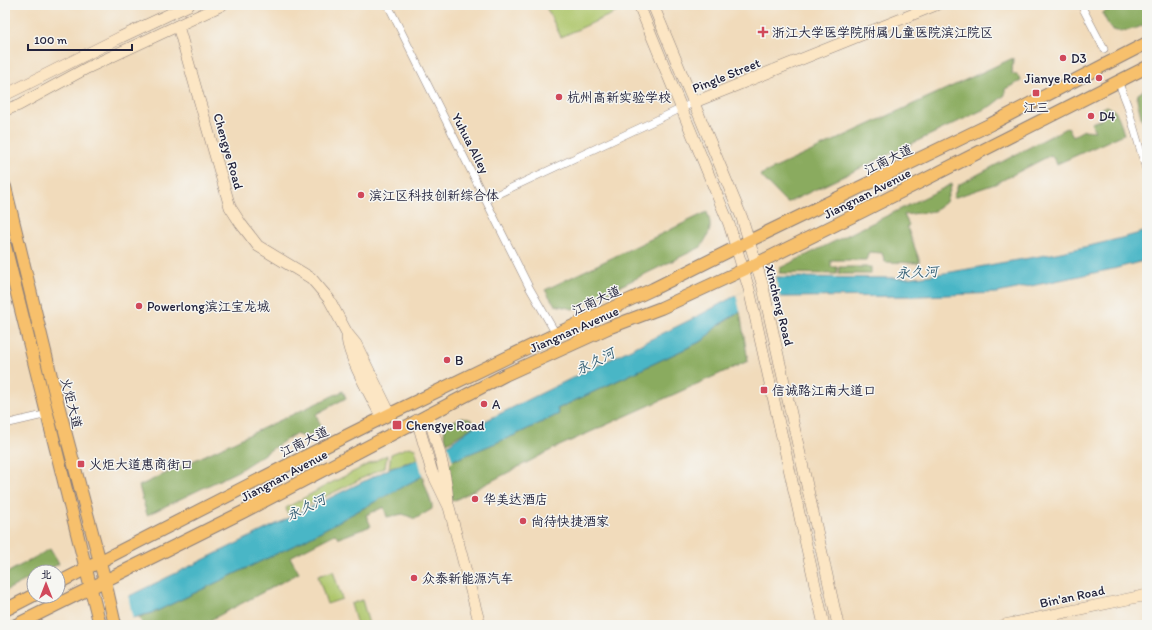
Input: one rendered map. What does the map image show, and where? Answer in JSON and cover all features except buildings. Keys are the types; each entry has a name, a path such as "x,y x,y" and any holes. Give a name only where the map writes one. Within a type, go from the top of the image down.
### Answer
{"main road":[{"path":"5,95 121,37 190,5"},
{"path":"5,110 18,105 87,68 222,5"},
{"name":"Xincheng Road","path":"639,5 729,224 749,289 824,625"},
{"name":"Xincheng Road","path":"653,5 695,102 742,218 762,283 838,625"},
{"name":"Pingle Street","path":"695,102 936,5"},
{"name":"Chengye Road","path":"178,26 230,207 258,246 311,278 329,299 347,334 356,344 386,416"},
{"name":"江南大道","path":"66,580 386,416 652,289 991,124 1147,43"},
{"name":"Jiangnan Avenue","path":"16,625 250,508 505,375 608,328 661,308 756,264 1147,67"},
{"name":"火炬大道","path":"5,186 57,401 105,581 115,625"},
{"name":"火炬大道","path":"5,246 100,625"},
{"path":"428,414 447,484 449,507 480,625"},
{"path":"417,420 435,480 449,507"},
{"name":"Bin'an Road","path":"1004,625 1147,595"},
{"path":"5,610 26,599"}],"street":[{"name":"Yuhua Alley","path":"388,5 529,286 556,334"},
{"path":"1081,5 1104,49"},
{"path":"1118,81 1127,104 1147,173"},
{"name":"Pingle Street","path":"486,200 695,102"},
{"path":"5,424 48,414"}],"green space":[{"path":"545,5 630,5 630,6 561,37"},
{"path":"1117,5 1147,5 1147,24 1124,31 1115,31 1109,26 1102,13"},
{"path":"1013,58 1012,74 1018,76 1021,81 1005,89 1005,95 991,106 787,203 760,175"},
{"path":"1144,90 1147,91 1147,119 1142,121 1137,99 1138,94"},
{"path":"1106,106 1114,110 1116,113 1124,134 1057,164 1051,155 995,184 953,198 958,185 1068,127 1073,136 1084,130 1095,131 1091,123 1102,119 1098,110"},
{"path":"952,184 946,202 934,211 904,215 909,225 907,227 919,259 919,263 885,262 882,253 869,252 866,260 831,260 831,267 837,267 837,274 779,273 780,268"},
{"path":"707,212 710,230 701,247 573,309 555,305 545,290"},
{"path":"839,267 871,267 871,274 839,274"},
{"path":"740,312 748,361 555,448 451,501 446,463 515,435 559,414 557,409 704,340 715,328"},
{"path":"343,391 346,398 316,414 322,430 304,437 295,434 238,471 147,515 139,486"},
{"path":"462,417 472,420 474,426 447,443 444,434 446,425"},
{"path":"409,447 415,449 418,459 389,468 391,454"},
{"path":"387,455 385,467 288,515 286,508 327,485"},
{"path":"422,476 432,509 415,519 403,514 387,517 384,507 366,515 371,526 339,538 335,534 290,557 299,573 201,625 143,625 139,617 155,612 297,544"},
{"path":"50,549 59,564 26,564 26,580 5,591 5,574"},
{"path":"333,571 342,599 327,604 318,576"},
{"path":"362,600 369,624 357,625 351,604"}],"water":[{"path":"1147,231 1147,260 1113,269 997,293 920,296 780,297 740,312 715,328 704,340 557,409 559,414 515,435 452,460 297,544 155,612 125,620 115,625 76,625 121,600 389,469 420,459 448,445 473,427 776,277 918,277 1056,253 1111,241"}],"pier":[{"path":"776,276 780,298 741,314 736,295"},
{"path":"447,443 453,462 423,478 418,458"},
{"path":"128,595 133,620 120,625 80,625 79,621"}],"place":[{"name":"浙江大学医学院附属儿童医院滨江院区","path":"763,32"},
{"name":"D3","path":"1063,58"},
{"name":"Jianye Road","path":"1099,78"},
{"name":"江三","path":"1036,93"},
{"name":"杭州高新实验学校","path":"559,97"},
{"name":"D4","path":"1091,116"},
{"name":"滨江区科技创新综合体","path":"361,195"},
{"name":"Powerlong滨江宝龙城","path":"139,306"},
{"name":"B","path":"447,360"},
{"name":"信诚路江南大道口","path":"764,390"},
{"name":"A","path":"484,404"},
{"name":"Chengye Road","path":"397,425"},
{"name":"火炬大道惠商街口","path":"81,464"},
{"name":"华美达酒店","path":"475,499"},
{"name":"尚待快捷酒家","path":"523,521"},
{"name":"众泰新能源汽车","path":"414,578"}],"water label":[{"name":"永久河","path":"917,272"},
{"name":"永久河","path":"595,361"},
{"name":"永久河","path":"306,507"}]}
